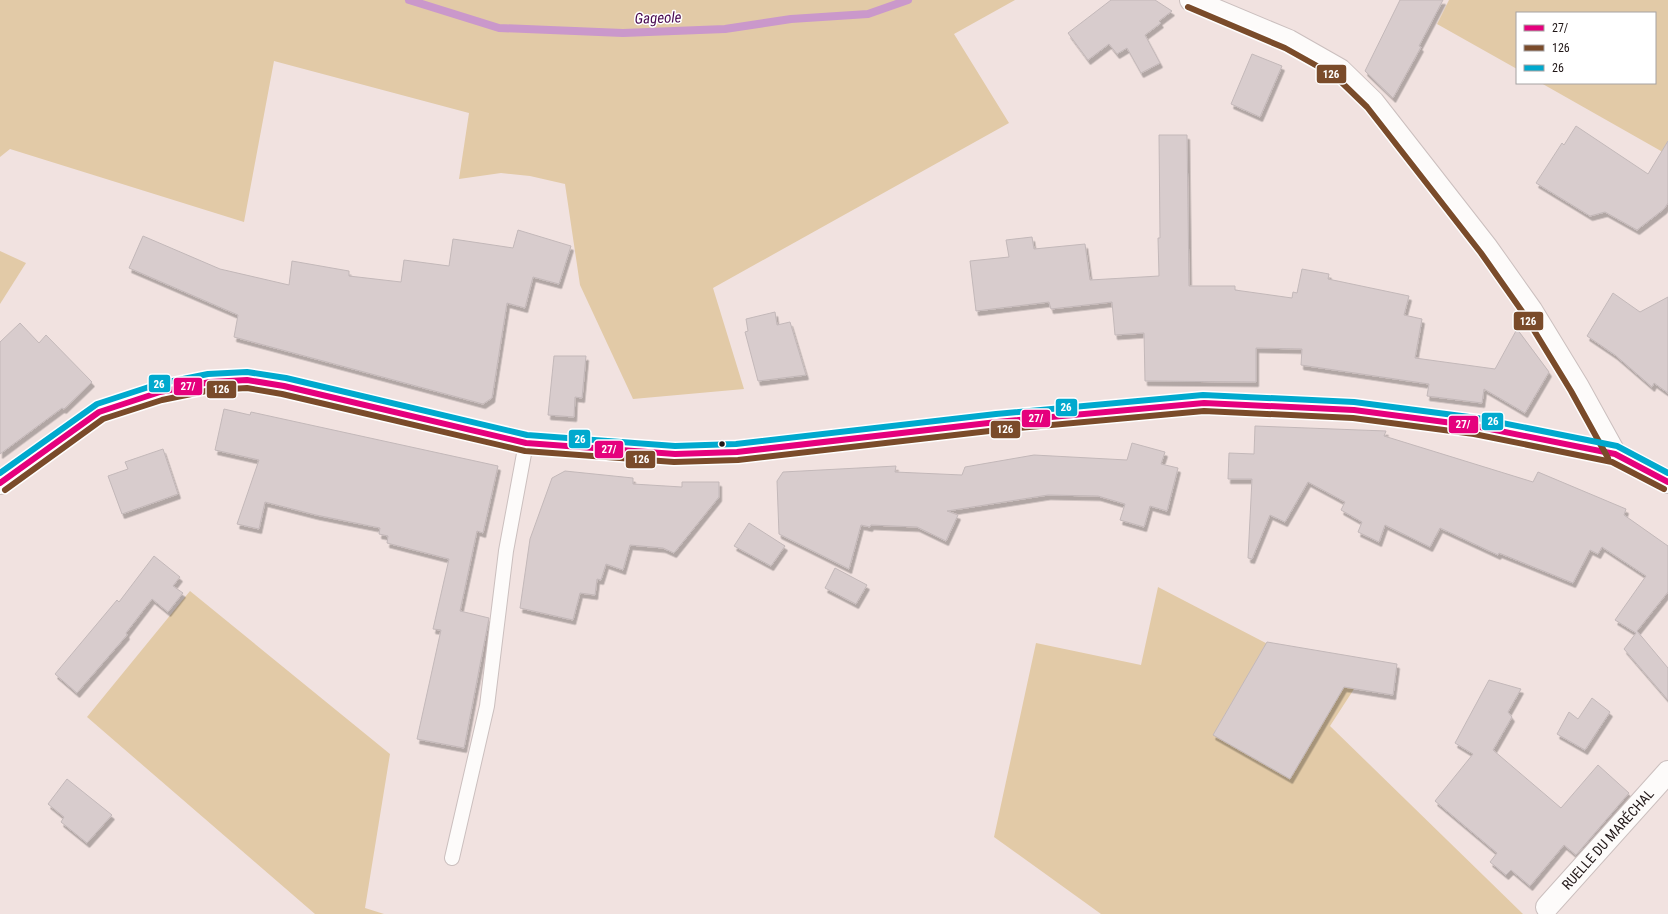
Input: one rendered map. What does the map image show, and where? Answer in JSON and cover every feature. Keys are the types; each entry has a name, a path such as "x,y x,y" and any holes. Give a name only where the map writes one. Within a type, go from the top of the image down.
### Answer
{"street":[{"path":"1191,0 1289,41 1340,70 1373,102 1482,242 1531,310 1578,387 1615,454"},
{"path":"0,483 99,412 160,392 210,382 247,380 284,386 526,443 674,454 737,452 997,422 1204,403 1354,410 1475,426 1615,454 1668,482"},
{"name":"RUELLE DU MARÉCHAL","path":"1547,908 1668,772"}],"lane":[{"path":"452,858 487,706 506,551 526,443"}],"shaded area":[{"path":"0,0 1015,0 954,34 1009,123 713,288 744,389 633,399 580,285 565,184 530,176 501,173 459,179 469,113 274,61 244,222 10,149 0,157"},
{"path":"1449,0 1668,0 1668,155 1543,84 1656,84 1656,12 1516,12 1516,68 1437,24"},
{"path":"0,251 26,263 0,304"},
{"path":"1158,587 1354,689 1330,726 1523,914 1101,914 994,837 1036,643 1141,665"},
{"path":"190,591 390,754 365,908 384,914 315,914 87,717"}],"building":[{"path":"1111,0 1155,0 1172,11 1159,21 1161,23 1145,35 1160,63 1141,73 1127,48 1117,54 1109,44 1088,60 1068,33"},
{"path":"1400,0 1443,0 1419,46 1421,47 1393,98 1365,71"},
{"path":"1252,54 1282,66 1260,117 1231,104"},
{"path":"1576,126 1648,174 1668,141 1668,203 1664,209 1637,230 1605,212 1590,216 1536,183 1562,143 1564,145"},
{"path":"1159,135 1187,135 1189,286 1235,286 1235,290 1292,298 1293,292 1297,293 1302,269 1329,274 1328,279 1409,296 1404,315 1422,319 1415,358 1495,369 1517,329 1549,372 1525,413 1484,389 1482,403 1427,396 1429,384 1301,365 1302,349 1256,348 1256,382 1145,381 1144,333 1115,335 1112,302 1051,309 1049,302 976,311 970,261 1009,257 1006,240 1032,237 1034,249 1085,244 1090,280 1159,276"},
{"path":"518,230 571,246 559,284 533,277 525,308 507,303 492,398 483,404 234,337 238,315 129,268 143,236 220,269 289,285 292,261 349,271 349,276 401,282 404,260 449,266 453,239 513,248"},
{"path":"1613,293 1640,312 1668,297 1668,393 1654,383 1652,387 1615,355 1587,336"},
{"path":"775,312 777,325 790,322 806,375 758,381 745,332 748,331 746,319"},
{"path":"20,323 39,343 46,335 92,382 64,409 62,408 0,454 0,342"},
{"path":"554,356 586,356 582,398 575,397 574,417 548,415"},
{"path":"224,409 250,415 251,412 498,466 483,533 477,531 460,611 489,618 464,748 417,739 441,630 433,629 449,559 387,543 388,536 379,534 380,528 316,515 265,502 259,529 237,524 259,460 215,450"},
{"path":"1255,426 1386,431 1384,436 1533,482 1538,472 1626,509 1624,515 1668,546 1668,592 1637,631 1668,668 1668,700 1624,649 1636,633 1615,620 1646,576 1602,547 1598,554 1590,550 1573,583 1499,553 1498,555 1440,528 1430,547 1385,525 1379,542 1358,532 1362,522 1341,510 1345,502 1308,482 1285,522 1270,515 1252,559 1248,558 1252,479 1228,479 1229,453 1254,454"},
{"path":"1132,443 1165,452 1161,464 1178,468 1167,511 1150,506 1144,527 1120,520 1125,504 1098,496 1048,495 947,511 958,515 946,541 917,527 871,525 870,527 861,525 849,569 779,534 777,481 783,472 896,466 895,472 962,475 965,467 1034,455 1127,460"},
{"path":"163,449 178,494 122,514 108,476 128,469 125,462"},
{"path":"565,471 633,478 633,484 682,487 682,482 719,482 719,497 674,553 663,548 630,545 623,570 606,564 601,580 597,579 595,595 580,593 573,620 520,608 530,539 552,478"},
{"path":"749,523 785,546 771,566 734,546"},
{"path":"154,556 180,577 173,586 183,593 168,612 152,599 126,633 127,635 77,693 55,674 117,600 119,602"},
{"path":"835,568 867,585 856,604 825,588"},
{"path":"1267,642 1397,664 1393,695 1344,687 1290,779 1213,735"},
{"path":"1489,680 1521,689 1508,712 1512,717 1493,750 1561,808 1598,765 1629,793 1576,855 1564,845 1530,886 1511,870 1506,875 1490,862 1497,853 1435,801 1473,754 1455,743"},
{"path":"1592,698 1610,712 1585,750 1557,734 1569,712 1578,719"},
{"path":"67,779 112,815 87,843 61,822 64,817 48,804"}],"waterway":[{"name":"Gageole","path":"409,0 499,28 623,33 725,29 791,19 868,14 908,0"}],"transit line":[{"name":"126","path":"1188,7 1285,48 1335,76 1367,107 1481,253 1524,314 1571,391 1608,458"},
{"name":"26","path":"0,473 97,404 158,384 208,374 247,372 286,378 527,435 675,446 736,444 996,414 1203,395 1354,402 1477,418 1617,446 1668,473"},
{"name":"27/","path":"0,483 99,412 160,392 210,382 247,380 284,386 526,443 675,454 737,452 997,422 1204,403 1354,410 1475,426 1615,454 1668,482"},
{"name":"126","path":"5,490 103,419 162,400 211,390 247,388 282,394 525,451 674,462 738,460 998,430 1204,411 1353,418 1474,434 1612,462 1664,489"}]}
